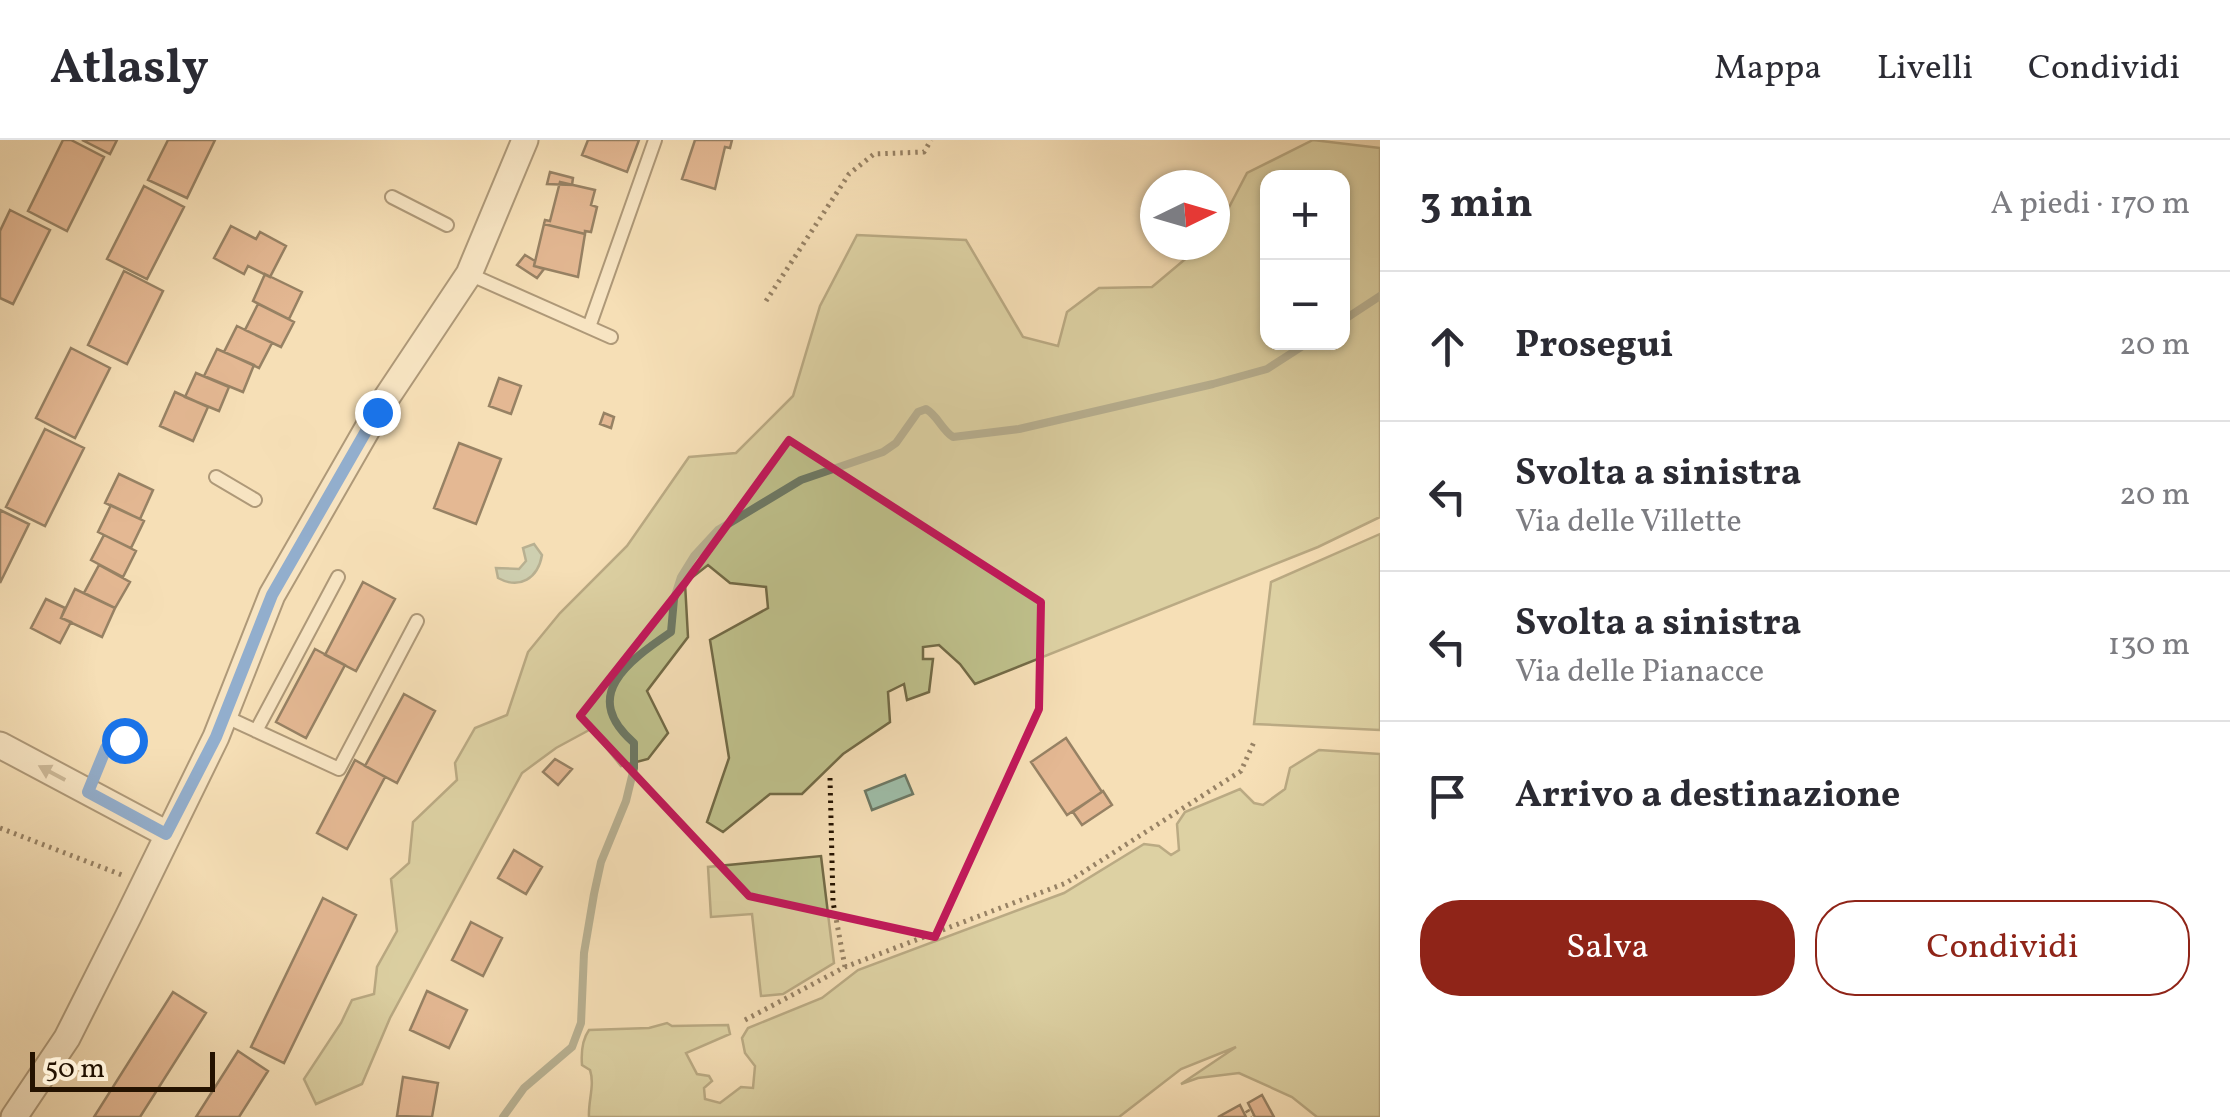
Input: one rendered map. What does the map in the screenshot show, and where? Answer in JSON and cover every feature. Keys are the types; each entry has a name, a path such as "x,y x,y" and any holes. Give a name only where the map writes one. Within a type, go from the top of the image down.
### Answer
{"street":[{"path":"14,1117 67,1038 144,884 224,716 272,595 377,412 469,274 525,140"},
{"path":"0,745 166,834"}],"lane":[{"path":"589,327 655,140"},
{"path":"392,197 447,224"},
{"path":"469,274 612,337"},
{"path":"216,477 256,500"},
{"path":"256,731 338,577"},
{"path":"224,716 338,770 417,621"}],"path":[{"path":"766,301 849,174 874,154 924,152 930,140"},
{"path":"88,792 106,748 124,740"},
{"path":"745,1020 845,968 1066,882 1241,771 1254,742"},
{"path":"830,778 833,902 845,968"},
{"path":"0,828 144,884"}],"highlighted area":[{"path":"789,440 1041,602 1039,709 935,937 749,896 580,716 685,583"}],"green space":[{"path":"1313,140 1380,148 1380,517 1318,547 975,684 939,645 923,647 923,659 933,659 929,692 907,700 904,684 888,692 890,722 843,754 802,794 770,794 723,832 707,822 729,758 710,640 768,608 766,587 730,583 708,565 685,583 688,637 647,691 668,733 648,759 621,766 591,729 522,773 390,1018 362,1084 316,1104 304,1079 352,1000 374,994 377,967 397,931 391,879 409,863 413,822 457,780 455,763 475,728 507,715 528,652 560,613 627,546 689,457 736,453 793,396 820,306 857,235 966,240 1023,337 1058,346 1067,312 1099,288 1152,287 1184,260 1230,260 1230,205 1247,173"},
{"path":"1380,534 1380,730 1254,724 1271,582"},
{"path":"1319,750 1380,754 1380,1117 1317,1117 1292,1097 1239,1073 1181,1084 1236,1047 1181,1069 1119,1117 589,1117 591,1076 590,1070 582,1065 582,1055 589,1030 649,1028 667,1023 728,1025 730,1034 686,1053 697,1074 709,1076 712,1081 704,1088 705,1099 720,1103 741,1087 753,1088 755,1066 745,1053 742,1038 748,1028 822,998 858,970 1064,893 1144,844 1159,846 1171,855 1179,850 1177,824 1185,812 1240,789 1254,803 1263,805 1285,789 1290,768"},
{"path":"821,856 834,963 783,994 761,996 752,914 711,917 708,867"}],"shaded area":[{"path":"534,544 542,555 532,576 514,583 498,578 496,568 519,569 526,561 523,548"},
{"path":"905,775 913,794 872,810 865,791"}],"building":[{"path":"63,140 71,140 104,157 67,231 28,211"},
{"path":"82,140 117,140 110,154"},
{"path":"168,140 215,140 187,198 148,180"},
{"path":"588,140 639,140 627,172 582,155"},
{"path":"695,140 732,140 730,148 725,147 715,189 682,179"},
{"path":"550,172 573,178 572,185 547,184"},
{"path":"560,182 595,190 591,205 597,207 591,232 544,224 545,220 550,221"},
{"path":"144,186 184,207 147,279 107,259"},
{"path":"10,210 50,230 13,304 0,298 0,231"},
{"path":"544,224 585,234 578,277 534,266"},
{"path":"231,226 256,239 260,232 286,246 270,277 248,266 244,274 214,258"},
{"path":"525,255 535,261 534,266 544,269 537,278 517,265"},
{"path":"124,271 163,291 127,364 88,345"},
{"path":"265,274 302,292 289,319 253,301"},
{"path":"258,304 294,322 281,347 245,330"},
{"path":"237,326 272,343 259,368 224,352"},
{"path":"71,348 110,368 75,438 36,418"},
{"path":"217,349 254,365 243,392 204,376"},
{"path":"196,373 229,387 219,411 185,397"},
{"path":"499,378 521,386 511,414 489,406"},
{"path":"175,392 208,407 193,441 160,426"},
{"path":"604,413 614,417 611,428 600,424"},
{"path":"45,429 84,448 45,526 6,507"},
{"path":"459,443 501,459 476,524 434,508"},
{"path":"119,474 153,490 140,519 105,503"},
{"path":"111,505 144,521 131,548 98,532"},
{"path":"0,510 29,524 0,583"},
{"path":"104,535 136,551 123,577 91,560"},
{"path":"99,565 130,582 115,608 84,593"},
{"path":"363,582 395,599 356,671 325,655"},
{"path":"75,589 115,608 102,637 61,618"},
{"path":"46,599 65,608 61,618 71,622 60,643 31,628"},
{"path":"315,649 345,665 306,738 276,722"},
{"path":"404,694 435,711 397,783 365,766"},
{"path":"1066,738 1102,792 1067,815 1031,762"},
{"path":"555,759 572,769 558,785 543,772"},
{"path":"355,760 385,777 347,849 317,833"},
{"path":"1103,791 1112,805 1082,825 1073,812"},
{"path":"514,850 542,867 526,894 498,878"},
{"path":"323,898 356,915 284,1063 251,1047"},
{"path":"471,922 502,938 483,976 452,960"},
{"path":"427,991 467,1010 449,1048 410,1030"},
{"path":"173,992 206,1013 140,1117 94,1117"},
{"path":"238,1051 268,1071 239,1117 196,1117"},
{"path":"403,1077 438,1083 432,1117 397,1116"},
{"path":"1262,1095 1274,1117 1255,1117 1248,1103"},
{"path":"1240,1105 1246,1117 1218,1117"}],"waterway":[{"path":"1350,316 1380,296"},
{"path":"503,1117 524,1088 572,1047 581,1023 584,953 594,894 601,862 626,801 634,768 634,743 618,726 610,695 626,668 671,632 681,577 718,530 801,480 883,452 896,443 918,412 926,409 953,437 1019,429 1267,369 1297,350"}],"route":[{"path":"124,740 106,748 88,792 166,834 216,737 272,595 377,412"}]}
